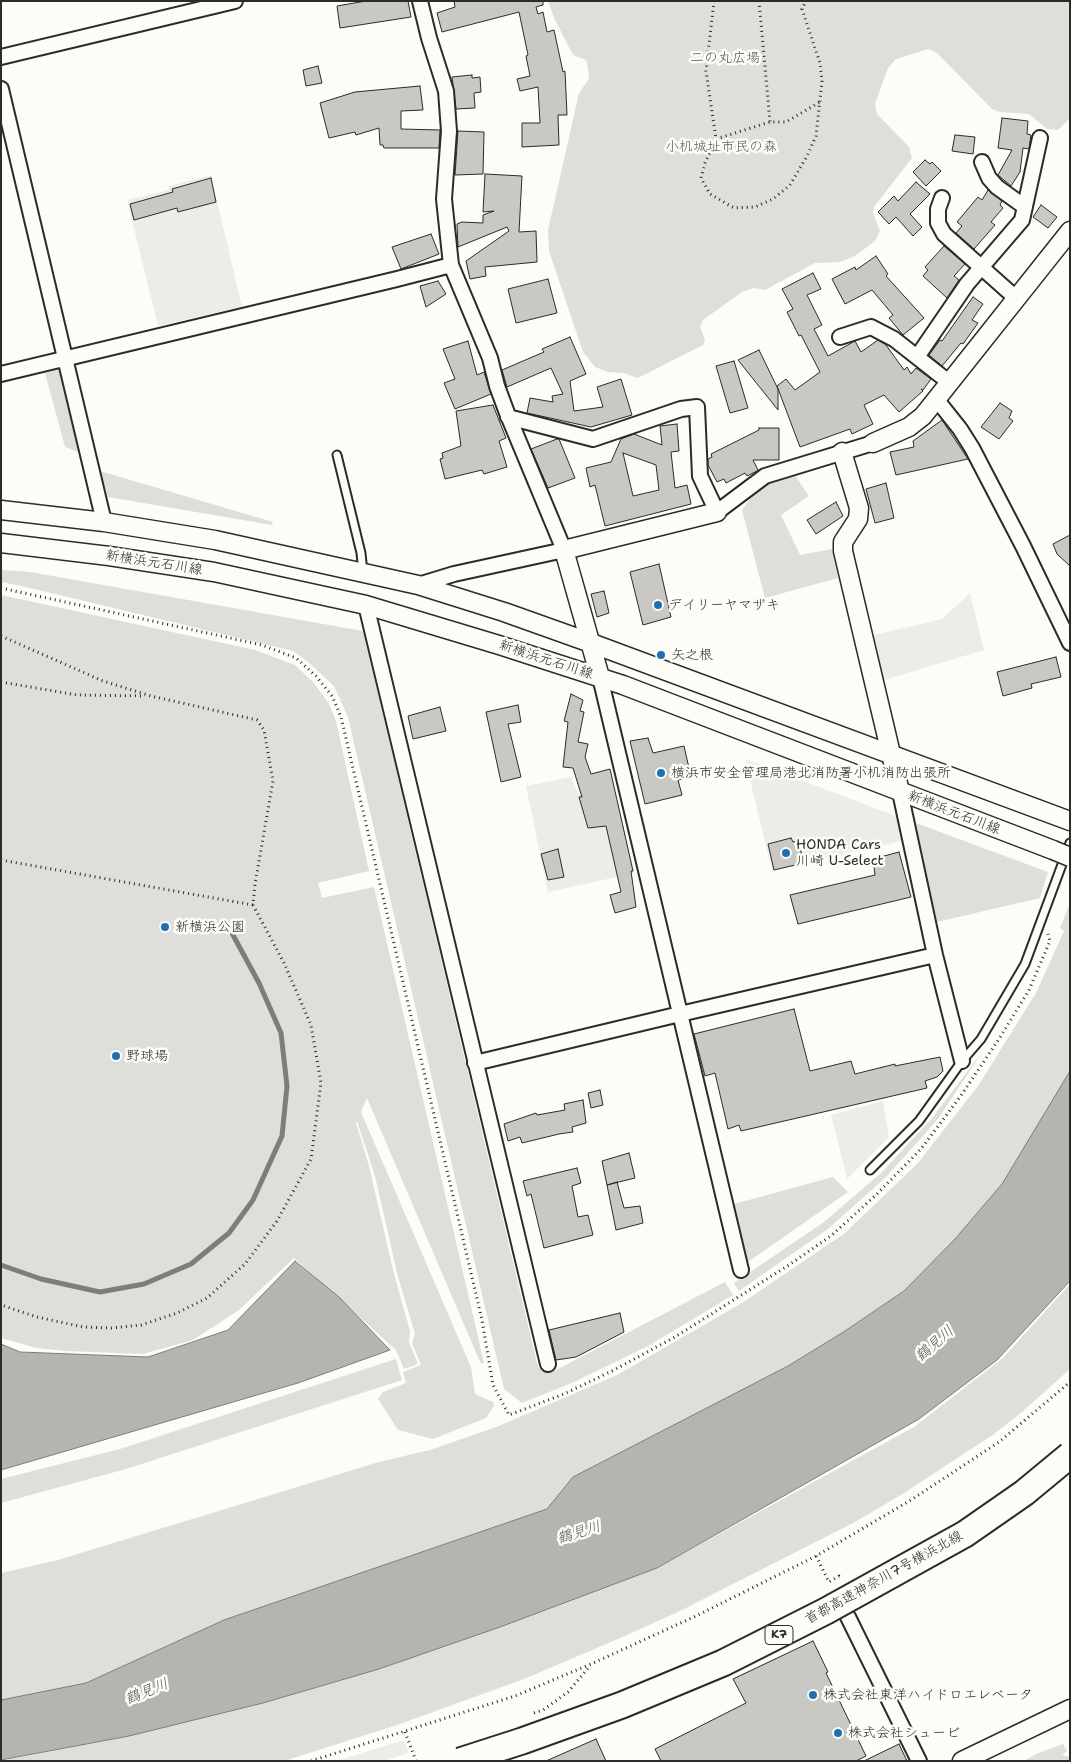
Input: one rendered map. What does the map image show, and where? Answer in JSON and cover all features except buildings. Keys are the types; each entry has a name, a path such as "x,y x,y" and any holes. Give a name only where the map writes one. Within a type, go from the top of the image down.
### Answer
{"highway":[{"name":"首都高速神奈川7号横浜北線","path":"460,1761 622,1705 740,1654 835,1606 965,1534 1024,1493 1070,1455"},
{"name":"首都高速神奈川7号横浜北線","path":"482,1761 625,1711 725,1669 905,1576 970,1538 1028,1498 1070,1465"}],"street":[{"path":"1,57 235,1"},
{"path":"420,1 428,38 446,91 449,131 444,199 451,265 490,358 508,417 564,550 591,643 741,1270"},
{"path":"1,89 104,522"},
{"path":"917,357 980,268 1022,220 1040,138"},
{"path":"982,162 989,178 997,187 1025,207"},
{"path":"942,198 938,209 938,223 944,234 1017,299"},
{"path":"418,585 454,574 703,517 717,512 730,504 765,476 873,442 909,427 923,416 937,400 1070,231"},
{"path":"1,374 451,265"},
{"path":"840,337 871,328 894,339 950,383"},
{"path":"937,400 972,448 1023,546 1070,643"},
{"path":"508,417 593,439 681,409 697,407 700,476 717,512"},
{"path":"842,452 859,508 858,519 843,542 843,551 962,1061"},
{"path":"1,510 104,522 215,540 418,585 504,612 591,643 1067,821"},
{"name":"新横浜元石川線","path":"1,543 109,556 214,572 366,605 600,678 1070,857"},
{"path":"366,605 548,1364"},
{"path":"475,1063 936,955"},
{"path":"848,1617 919,1761"},
{"path":"962,1761 1070,1709"}],"lane":[{"path":"337,455 361,553 363,573"},
{"path":"870,1170 919,1121 981,1038 1021,972 1070,843"}],"path":[{"path":"714,1 706,71 716,139 705,162 701,178 710,194 734,208 755,207 773,199 790,185 816,136 822,81 820,63 802,9 806,1"},
{"path":"759,1 770,122"},
{"path":"716,139 770,122 786,122 820,102"},
{"path":"1,636 103,681 151,696 256,720 264,730 273,781 255,884 254,905 284,963 311,1025 321,1083 310,1159 277,1221 245,1264 206,1298 177,1313 141,1325 111,1328 83,1327 36,1317 1,1305"},
{"path":"1,682 77,695 151,696"},
{"path":"1,860 254,905"},
{"path":"311,1761 515,1696 688,1620 816,1556 911,1500 999,1442 1070,1382"},
{"path":"816,1556 826,1579"},
{"path":"526,1716 542,1710 568,1692 591,1664"},
{"path":"405,1732 416,1761"}],"shaded area":[{"path":"211,175 242,307 158,326 127,200 169,190 169,186"},
{"path":"970,593 984,650 881,681 870,636 942,619"},
{"path":"745,759 896,816 901,841 772,871"},
{"path":"571,777 578,794 614,786 635,873 548,892 526,786"},
{"path":"883,1101 889,1137 847,1179 831,1115"},
{"path":"404,1740 409,1753 384,1761 336,1761"}],"green space":[{"name":"小机城址市民の森","path":"548,1 1070,1 1070,118 1058,130 1047,129 1029,114 1000,112 992,109 937,53 928,49 896,59 888,68 875,104 877,114 909,147 912,158 874,207 873,213 880,231 875,241 855,256 840,262 815,263 765,290 754,288 742,292 703,320 700,327 705,339 703,345 638,378 624,373 608,372 595,367 583,352 549,251 548,230 579,93 589,79 587,62 572,53 554,18"},
{"path":"60,370 78,452 65,447 45,373"},
{"path":"100,471 273,522 272,525 108,497"},
{"path":"794,474 809,496 781,515 800,555 832,549 838,578 765,598 742,510 755,492 778,478"},
{"path":"1,570 30,572 363,631 538,1367 554,1371 725,1282 733,1295 648,1346 574,1382 522,1403 504,1389 348,717 334,686 293,651 1,582"},
{"name":"新横浜公園","path":"1,595 255,650 295,665 314,683 329,704 336,721 369,871 318,883 322,898 374,887 484,1363 481,1364 367,1098 361,1112 471,1367 475,1394 493,1402 494,1406 486,1418 433,1439 398,1430 378,1399 383,1392 406,1383 403,1372 421,1365 412,1343 415,1334 398,1277 375,1176 357,1121 394,1274 410,1331 409,1342 418,1364 404,1369 396,1350 294,1258 239,1310 193,1340 143,1354 37,1348 1,1338"},
{"path":"916,823 1048,872 1040,898 937,922"},
{"path":"1070,903 1070,1071 1002,1184 955,1239 904,1291 845,1331 788,1366 573,1477 548,1509 224,1620 86,1683 1,1700 1,1573 58,1560 379,1462 430,1450 499,1426 617,1375 742,1303 845,1233 918,1163 978,1086 1036,993 1064,931 1060,928"},
{"path":"983,1051 938,1119 886,1177 828,1229 739,1291 734,1283 824,1222 881,1173 932,1118"},
{"path":"833,1177 848,1192 748,1262 734,1204"},
{"path":"1070,1284 1070,1369 994,1434 904,1493 855,1522 678,1612 618,1639 524,1679 397,1725 284,1761 1,1761 129,1736 263,1703 379,1669 657,1568 914,1427 1003,1358"},
{"path":"396,1359 402,1380 126,1469 1,1503 1,1479 120,1449"},
{"path":"1063,1744 1067,1751 1062,1755 1070,1757 1070,1761 1024,1761 1036,1754"}],"water":[{"name":"鶴見川","path":"1070,1071 1070,1281 997,1360 919,1419 657,1568 500,1627 379,1669 263,1703 129,1736 1,1760 1,1700 86,1683 224,1620 547,1509 573,1477 788,1366 845,1331 904,1291 955,1239 1002,1184"},
{"path":"295,1261 339,1297 390,1350 298,1383 1,1470 1,1344 20,1352 148,1357 228,1330"}],"waterway":[{"path":"1,1265 41,1279 100,1292 144,1284 191,1264 229,1233 253,1200 282,1136 287,1086 281,1033 259,983 227,924"}],"place":[{"name":"デイリーヤマザキ","path":"658,605"},
{"name":"矢之根","path":"661,655"},
{"name":"横浜市安全管理局港北消防署小机消防出張所","path":"661,773"},
{"name":"HONDA Cars 川崎 U-Select","path":"786,853"},
{"name":"新横浜公園","path":"165,927"},
{"name":"野球場","path":"116,1056"},
{"name":"株式会社東洋ハイドロエレベータ","path":"813,1695"},
{"name":"株式会社シュービ","path":"838,1733"}],"park label":[{"name":"二の丸広場","path":"725,58"}]}
